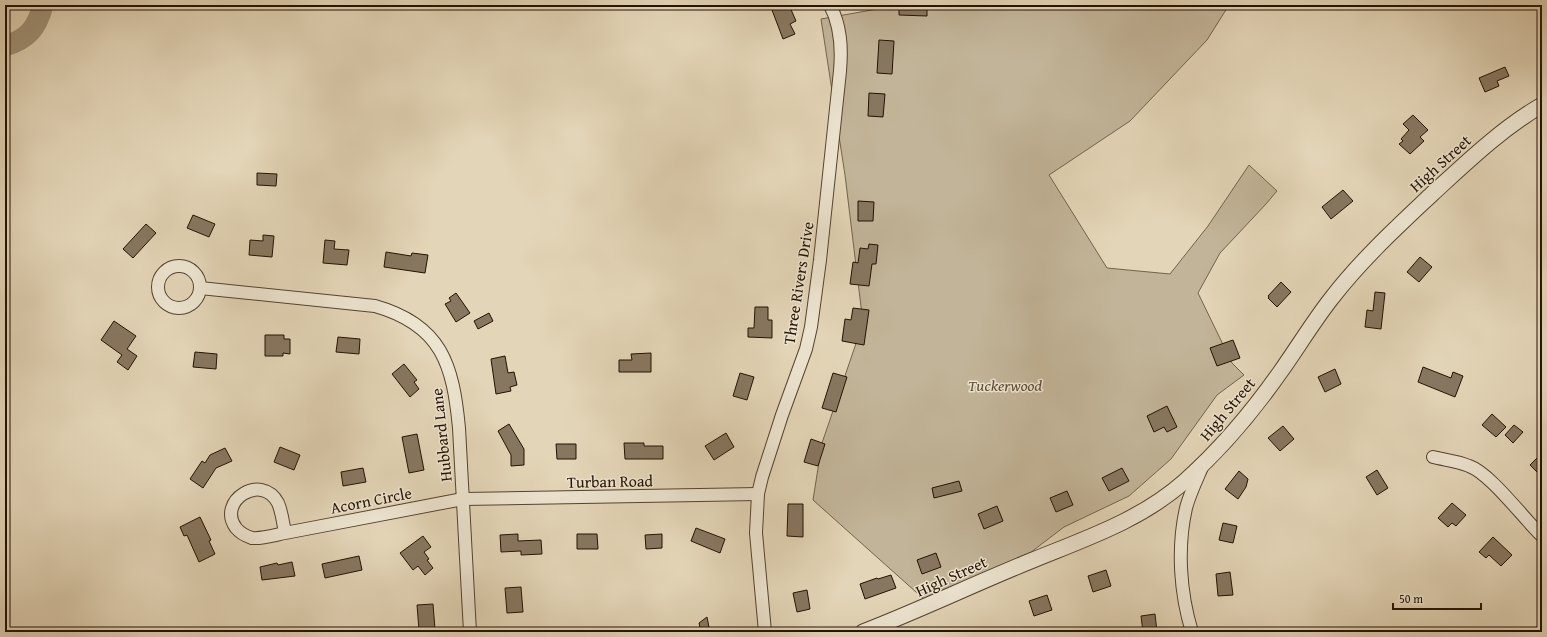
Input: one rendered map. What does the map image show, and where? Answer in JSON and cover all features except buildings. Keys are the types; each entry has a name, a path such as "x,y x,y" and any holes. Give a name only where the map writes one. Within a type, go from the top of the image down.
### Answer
{"street":[{"name":"Three Rivers Drive","path":"765,632 756,533 758,494 780,422 806,349 814,305 841,63 839,31 830,5"},
{"name":"High Street","path":"863,632 933,604 1033,560 1090,538 1123,522 1173,491 1229,437 1251,411 1330,300 1365,260 1405,219 1479,152 1508,128 1542,106"},
{"name":"Hubbard Lane","path":"200,288 375,306 400,314 422,328 439,348 452,380 458,423 470,632"},
{"path":"1433,457 1470,466 1479,472 1500,491 1542,536"},
{"path":"1192,632 1185,607 1183,591 1182,542 1186,507 1204,462"},
{"name":"Acorn Circle","path":"286,533 277,502 267,492 257,489 247,491 242,493 235,501 232,511 235,526 246,536 256,538 286,533 463,499"},
{"name":"Turban Road","path":"463,499 758,494"}],"green space":[{"name":"Tuckerwood","path":"900,5 1229,5 1207,40 1130,121 1049,175 1107,268 1170,274 1208,226 1249,165 1277,191 1220,253 1198,293 1232,363 1244,375 1217,395 1171,459 1129,496 1064,527 1001,575 935,609 813,500 822,443 863,323 845,175 821,19"}],"waterway":[{"path":"5,46 20,40 30,32 38,20 43,5"}]}
